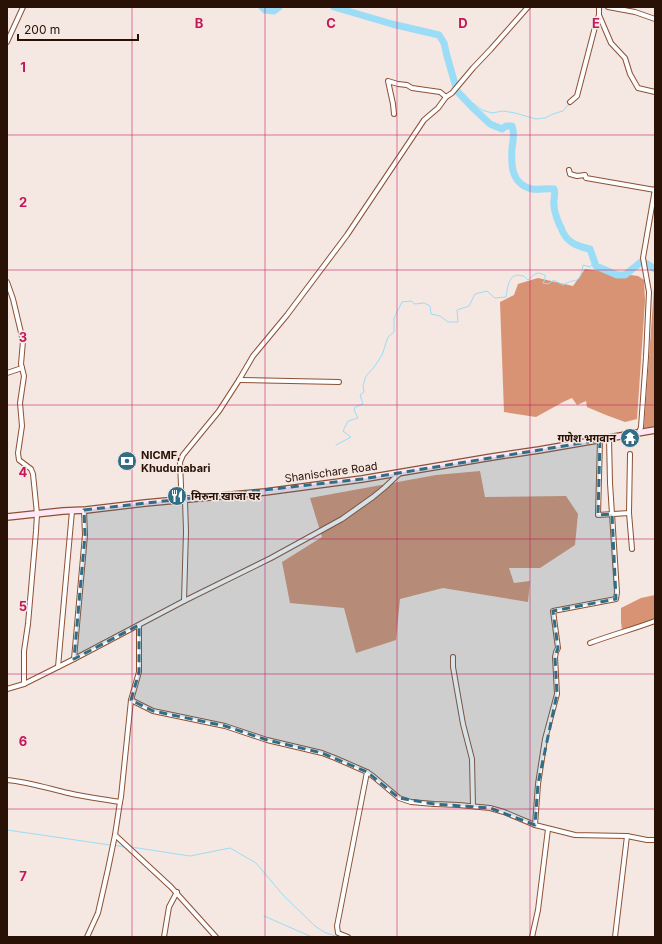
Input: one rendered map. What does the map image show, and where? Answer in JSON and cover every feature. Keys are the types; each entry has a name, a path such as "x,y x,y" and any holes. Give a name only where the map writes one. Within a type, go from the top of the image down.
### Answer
{"street":[{"path":"7,42 22,7"},
{"path":"184,601 186,531 180,462 183,455 219,411 253,356 283,320 347,235 424,120 438,108 446,97 452,93 528,7"},
{"path":"570,102 577,96 599,15 599,7"},
{"path":"608,7 635,12 655,19"},
{"path":"599,15 611,43 625,58 630,74 638,88 655,92"},
{"path":"394,114 388,81 412,88 440,92 446,97"},
{"path":"569,170 570,174 577,176 585,175 586,178 655,189 653,214 643,258 649,292 646,357 641,427 639,433"},
{"path":"7,282 13,299 23,341 21,364 24,376 20,403 22,426 18,453 19,460 31,469 37,514 28,624 24,651 24,684"},
{"path":"7,373 22,368"},
{"path":"239,380 339,382"},
{"name":"Shanischare Road","path":"7,517 183,501 362,479 402,471 655,430"},
{"path":"535,825 538,784 546,740 557,694 555,657 558,648 553,611 616,600 617,592 609,438"},
{"path":"600,440 598,515 629,514"},
{"path":"630,454 629,514 632,549"},
{"path":"7,689 24,684 74,659 184,601 282,552 342,519 379,493 402,471"},
{"path":"74,659 85,535 84,510"},
{"path":"58,667 72,511"},
{"path":"590,643 655,621"},
{"path":"87,937 98,912 122,797 131,700 139,672 139,625"},
{"path":"453,657 453,667 463,724 472,759 473,806"},
{"path":"131,700 153,711 225,726 267,740 322,753 366,772 399,798 411,802 490,808 504,812 535,825 575,836 627,836 655,840"},
{"path":"348,937 338,933 337,926 366,772"},
{"path":"7,780 20,781 53,788 68,793 120,802"},
{"path":"532,937 538,910 548,829"},
{"path":"115,835 177,892 216,937"},
{"path":"615,937 627,836"},
{"path":"164,937 169,907 177,892"}],"highlighted area":[{"path":"600,440 598,515 612,514 616,599 553,611 558,648 555,657 557,694 538,784 535,825 490,808 434,804 399,798 367,772 322,753 267,740 225,726 153,711 131,700 139,672 139,625 74,659 85,535 84,510 362,479"}],"shaded area":[{"path":"585,269 638,276 644,280 645,301 637,419 625,422 587,407 586,401 577,405 572,398 536,417 504,412 500,302 514,295 518,284 538,278 573,286"},
{"path":"654,288 655,426 644,428"},
{"path":"480,471 485,497 566,496 578,514 575,545 540,568 509,568 514,583 530,581 528,602 443,588 400,599 396,640 356,653 344,608 290,603 282,562 322,537 310,498 436,475"},
{"path":"655,595 655,619 622,630 621,608 641,598"}],"waterway":[{"path":"262,7 265,10 274,11 279,7"},
{"path":"334,7 392,24 439,35 444,43 457,91 490,124 502,129 506,126 512,126 514,134 512,167 516,178 520,183 532,189 554,189 555,213 566,237 576,244 590,249 596,266 617,275 625,275 641,262 644,262 655,269"},
{"path":"466,101 473,103 482,110 492,113 503,111 536,119 545,118 563,111 570,103"},
{"path":"336,445 351,437 343,431 348,421 358,418 354,410 355,407 363,404 360,395 364,392 363,386 366,376 382,355 388,337 394,332 394,318 402,302 411,301 415,304 424,303 430,306 431,314 440,316 448,322 458,322 457,310 469,306 475,294 487,291 495,298 506,297 509,282 515,275 524,276 528,280 540,273 545,275 543,283 548,284 554,280 563,285 577,280 582,272 583,265 590,267 594,262"},
{"path":"7,830 110,845"},
{"path":"114,845 124,847"},
{"path":"131,847 190,856 230,848 256,863 283,895 315,926 324,932 338,937"},
{"path":"264,916 312,937"}],"place":[{"name":"गणेश भगवान","path":"630,438"},
{"name":"NICMF, Khudunabari","path":"127,461"},
{"name":"मिरुना खाजा घर","path":"177,496"}]}
